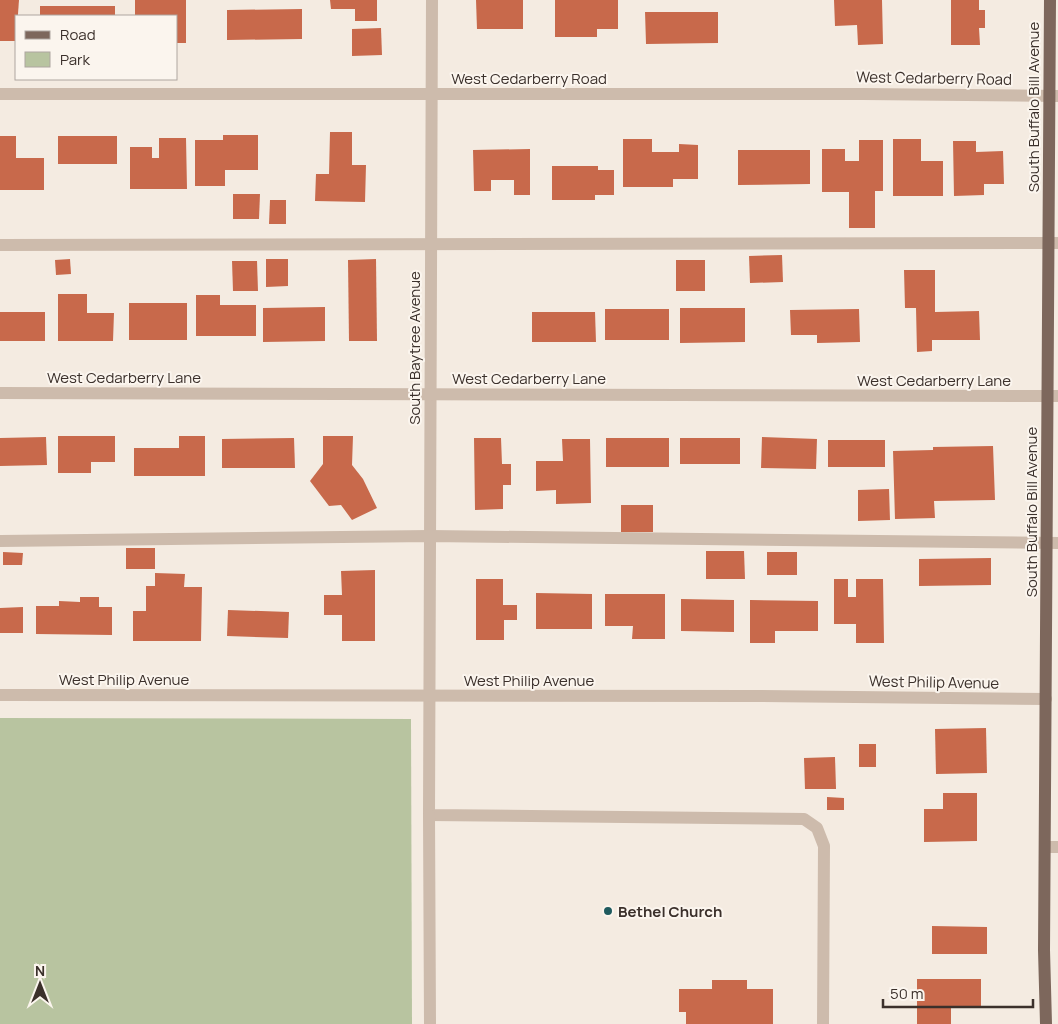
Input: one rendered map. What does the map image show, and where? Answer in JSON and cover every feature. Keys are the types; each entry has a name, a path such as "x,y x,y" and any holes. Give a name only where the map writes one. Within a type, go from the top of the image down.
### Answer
{"main road":[{"name":"South Buffalo Bill Avenue","path":"1046,1024 1045,847 1052,699 1054,96 1050,0"}],"street":[{"name":"South Baytree Avenue","path":"430,1024 430,246 432,0"},
{"name":"West Cedarberry Road","path":"0,94 1054,96"},
{"path":"0,245 430,246 1053,243"},
{"name":"West Cedarberry Lane","path":"0,393 1053,396"},
{"path":"0,541 430,536 1052,543"},
{"name":"West Philip Avenue","path":"0,695 754,696 1052,699"},
{"path":"429,816 804,820 817,828 824,846 823,1024"},
{"path":"1045,847 1058,847"}],"green space":[{"path":"0,718 411,719 412,1024 0,1024"}],"building":[{"path":"0,0 19,0 18,15 15,15 15,41 0,41"},
{"path":"135,0 186,0 186,43 178,43 178,15 135,15"},
{"path":"330,0 377,0 377,21 355,21 355,9 331,9"},
{"path":"476,0 523,0 523,29 477,29"},
{"path":"555,0 618,0 618,29 597,29 597,37 555,37"},
{"path":"834,0 882,0 883,44 858,45 857,25 835,26"},
{"path":"951,0 979,0 979,10 985,10 985,28 979,28 980,45 951,45"},
{"path":"40,6 115,6 115,15 40,15"},
{"path":"302,9 302,39 227,40 227,10"},
{"path":"645,12 718,12 718,43 646,44"},
{"path":"381,28 382,55 352,56 352,29"},
{"path":"330,132 352,132 352,165 366,165 365,202 315,201 316,174 329,174"},
{"path":"223,135 258,135 258,170 225,170 225,186 195,186 195,140 223,140"},
{"path":"0,136 16,136 16,158 44,158 44,190 0,190"},
{"path":"58,136 117,136 117,164 58,164"},
{"path":"159,138 186,138 187,189 130,189 130,147 152,147 152,158 159,158"},
{"path":"623,139 652,139 652,152 679,152 679,144 698,145 698,179 673,179 673,187 623,187"},
{"path":"893,139 921,139 921,161 943,161 943,196 893,196"},
{"path":"859,140 883,140 883,191 875,191 875,228 849,228 849,192 822,192 822,149 845,149 845,161 859,161"},
{"path":"953,141 976,141 976,152 1003,151 1004,184 984,184 984,195 954,196"},
{"path":"530,149 530,195 514,195 514,180 491,180 491,191 474,191 473,150"},
{"path":"738,150 810,150 810,184 738,185"},
{"path":"552,166 598,166 598,170 614,170 614,195 595,195 595,200 552,200"},
{"path":"233,194 260,194 259,219 233,219"},
{"path":"270,200 286,200 286,224 269,224"},
{"path":"782,255 783,282 750,283 749,256"},
{"path":"70,259 71,274 56,275 55,260"},
{"path":"266,259 288,259 288,286 266,287"},
{"path":"376,259 377,341 349,341 348,260"},
{"path":"676,260 705,260 705,291 676,291"},
{"path":"232,261 257,261 258,291 233,291"},
{"path":"904,270 935,270 935,312 979,311 980,340 932,340 932,351 917,352 916,308 905,308"},
{"path":"58,294 87,294 87,313 114,313 113,341 58,341"},
{"path":"196,295 220,295 220,305 256,305 256,336 196,336"},
{"path":"129,303 187,303 187,340 129,340"},
{"path":"325,307 325,341 263,342 263,308"},
{"path":"680,308 745,308 745,342 680,343"},
{"path":"605,309 669,309 669,340 605,340"},
{"path":"859,309 860,342 817,343 817,335 791,335 790,310"},
{"path":"0,312 45,312 45,341 0,341"},
{"path":"532,312 595,312 596,342 532,342"},
{"path":"58,436 115,436 115,462 91,462 91,473 58,473"},
{"path":"179,436 205,436 205,476 134,476 134,448 179,448"},
{"path":"323,436 353,436 352,465 363,479 377,508 352,520 341,505 329,506 310,481 323,464"},
{"path":"46,437 47,465 0,466 0,438"},
{"path":"762,437 817,439 816,469 761,468"},
{"path":"294,438 295,468 222,468 222,439"},
{"path":"474,438 501,438 502,464 511,464 511,485 503,485 503,509 475,510"},
{"path":"606,438 669,438 669,467 606,467"},
{"path":"680,438 740,438 740,464 680,464"},
{"path":"562,439 590,439 591,503 556,504 556,490 536,491 536,461 563,461"},
{"path":"828,440 885,440 885,467 828,467"},
{"path":"993,446 995,500 934,501 935,518 895,519 893,451 933,450 933,447"},
{"path":"889,489 890,520 858,521 858,490"},
{"path":"621,505 653,505 653,532 621,532"},
{"path":"126,548 155,548 155,569 126,569"},
{"path":"706,551 744,551 745,579 706,579"},
{"path":"3,552 23,553 22,565 3,565"},
{"path":"767,552 797,552 797,575 767,575"},
{"path":"991,558 991,585 919,586 919,559"},
{"path":"375,570 375,641 342,641 342,615 324,615 324,595 342,595 341,571"},
{"path":"155,573 185,574 184,587 202,587 201,641 133,641 133,611 146,611 146,586 155,586"},
{"path":"476,579 503,579 503,605 517,605 517,620 504,620 504,640 476,640"},
{"path":"834,579 848,579 848,597 856,597 856,579 883,579 884,643 856,643 856,624 834,624"},
{"path":"536,593 592,594 592,629 536,629"},
{"path":"605,594 665,594 665,639 632,639 633,626 605,626"},
{"path":"80,597 99,597 99,607 112,607 112,635 36,634 36,606 59,606 59,601 80,602"},
{"path":"681,599 734,600 734,632 681,631"},
{"path":"750,600 818,601 818,631 775,631 775,643 750,643"},
{"path":"23,607 23,633 0,633 0,608"},
{"path":"228,610 289,612 288,638 227,636"},
{"path":"986,728 987,773 936,774 935,729"},
{"path":"859,744 876,744 876,767 859,767"},
{"path":"835,757 836,789 805,789 804,758"},
{"path":"943,793 977,793 977,841 924,842 924,809 943,809"},
{"path":"827,797 844,798 844,810 827,810"},
{"path":"932,926 987,927 987,954 932,954"},
{"path":"917,979 981,979 981,1007 951,1008 951,1024 917,1024"},
{"path":"712,980 747,980 747,989 773,989 773,1024 686,1024 686,1012 679,1012 679,989 712,989"}],"place":[{"name":"Bethel Church","path":"608,911"}]}
